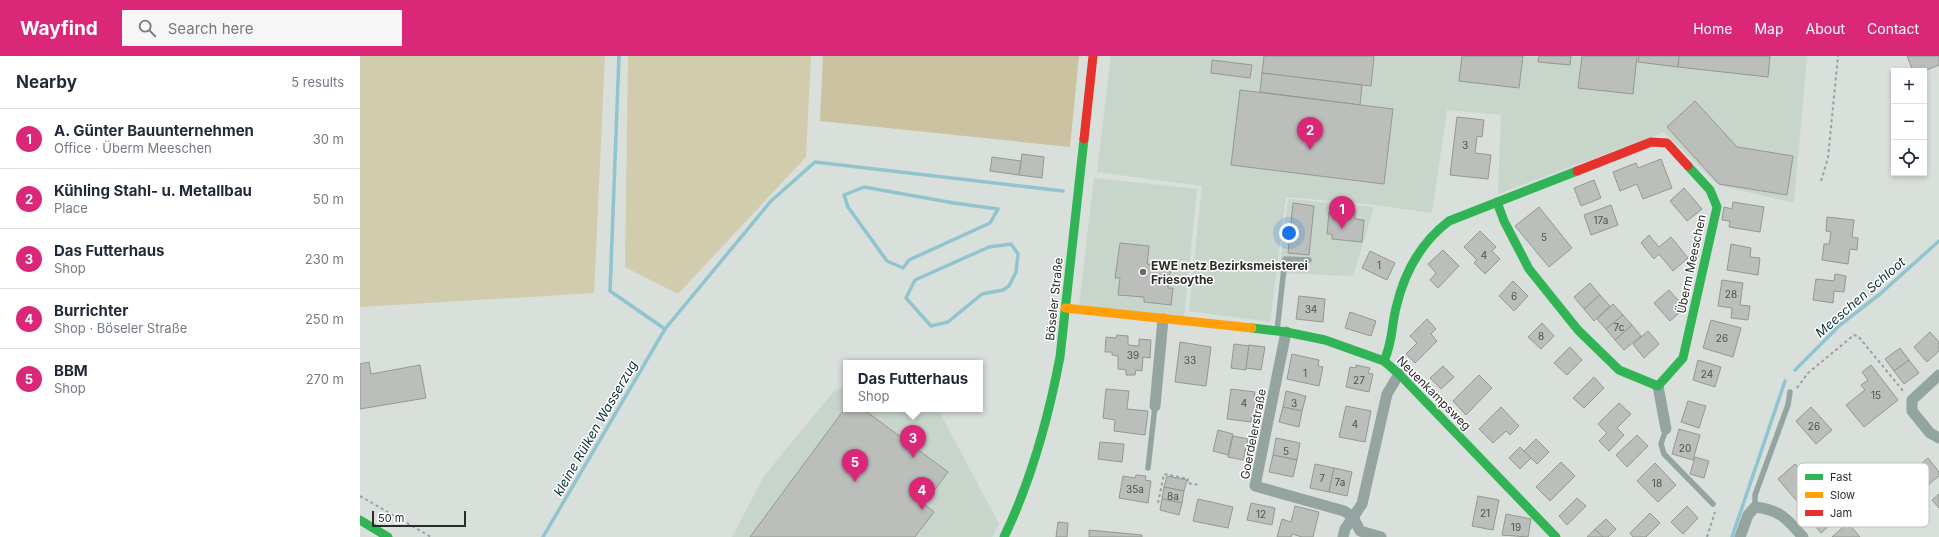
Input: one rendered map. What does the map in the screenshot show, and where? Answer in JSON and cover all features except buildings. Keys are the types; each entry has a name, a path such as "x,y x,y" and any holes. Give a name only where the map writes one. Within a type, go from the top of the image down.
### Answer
{"street":[{"name":"Böseler Straße","path":"1004,537 1030,480 1045,434 1060,357 1093,56"},
{"name":"Überm Meeschen","path":"1384,361 1391,346 1396,308 1407,274 1418,253 1433,233 1450,221 1651,142 1667,143 1710,190 1717,206 1684,358 1658,386"},
{"path":"1497,202 1504,221 1529,269 1578,330 1619,370 1658,386 1666,428"},
{"name":"Neuenkampsweg","path":"1065,308 1281,332 1325,340 1384,361 1399,374 1554,536"},
{"path":"1155,406 1163,319"},
{"name":"Goerdelerstraße","path":"1281,332 1255,486 1344,511 1353,517"},
{"path":"1343,537 1345,529 1362,504 1387,394 1399,374"},
{"path":"1939,375 1912,400 1912,411 1930,433 1939,438"},
{"path":"1740,537 1748,515 1755,507 1770,509 1784,516 1803,537"},
{"path":"1353,517 1360,531 1380,537"},
{"path":"360,520 388,537"}],"lane":[{"path":"1281,332 1285,259 1309,260"},
{"path":"1755,507 1755,495 1788,405 1790,392"},
{"path":"1148,468 1155,406"},
{"path":"1666,428 1661,444 1664,454 1713,504"}],"path":[{"path":"1821,181 1828,158 1838,56"},
{"path":"1790,392 1797,388 1808,373 1854,335 1858,336 1898,387 1912,400"},
{"path":"1158,503 1164,474 1188,478 1187,483 1200,486"},
{"path":"360,496 431,537"},
{"path":"1707,537 1715,515 1715,507 1713,504"}],"shaded area":[{"path":"360,56 605,56 594,293 360,307"},
{"path":"628,56 811,56 806,157 678,294 625,267"},
{"path":"823,56 1079,56 1070,147 820,121"},
{"path":"1111,56 1807,56 1794,203 1718,185 1664,132 1498,194 1501,115 1447,110 1432,213 1376,205 1286,197 1270,322 1189,311 1202,186 1097,172"},
{"path":"1094,178 1197,189 1184,317 1079,305"},
{"path":"1288,199 1374,207 1353,276 1279,273"},
{"path":"843,387 843,412 940,412 999,524 992,537 732,537 764,476 834,391"}],"waterway":[{"path":"619,56 610,291 665,329"},
{"name":"kleine Rülken Wasserzug","path":"543,537 665,329 771,201 815,162 1063,191"},
{"path":"864,187 954,203 998,209 990,223 909,260 903,268 887,261 848,207 844,195 864,187"},
{"name":"Meeschen Schloot","path":"1795,370 1840,325 1880,294 1939,241"},
{"path":"1011,244 1018,254 1016,272 1009,286 1003,290 982,294 948,322 931,326 906,298 915,280 989,247 1011,244"},
{"name":"Meeschen Schloot","path":"1732,537 1785,381"}],"traffic: fast":[{"path":"1004,537 1023,493 1038,449 1050,404 1060,357 1084,139"},
{"path":"1497,202 1504,221 1529,269 1578,330 1619,370 1658,386 1683,358 1717,207 1710,190 1688,166"},
{"path":"1384,361 1389,347 1399,295 1409,271 1422,249 1439,230 1449,221 1577,171"},
{"path":"1252,328 1286,332 1325,340 1384,361 1399,374 1556,537"},
{"path":"360,520 388,537"}],"traffic: slow":[{"path":"1065,308 1252,328"}],"traffic: jam":[{"path":"1084,139 1093,56"},
{"path":"1577,171 1651,142 1667,143 1688,166"}],"place":[{"name":"Kühling Stahl- u. Metallbau","path":"1310,150"},
{"name":"A. Günter Bauunternehmen","path":"1342,229"},
{"name":"EWE netz Bezirksmeisterei Friesoythe","path":"1143,272"},
{"name":"Das Futterhaus","path":"913,458"},
{"name":"BBM","path":"855,482"},
{"name":"Burrichter","path":"922,510"}]}
